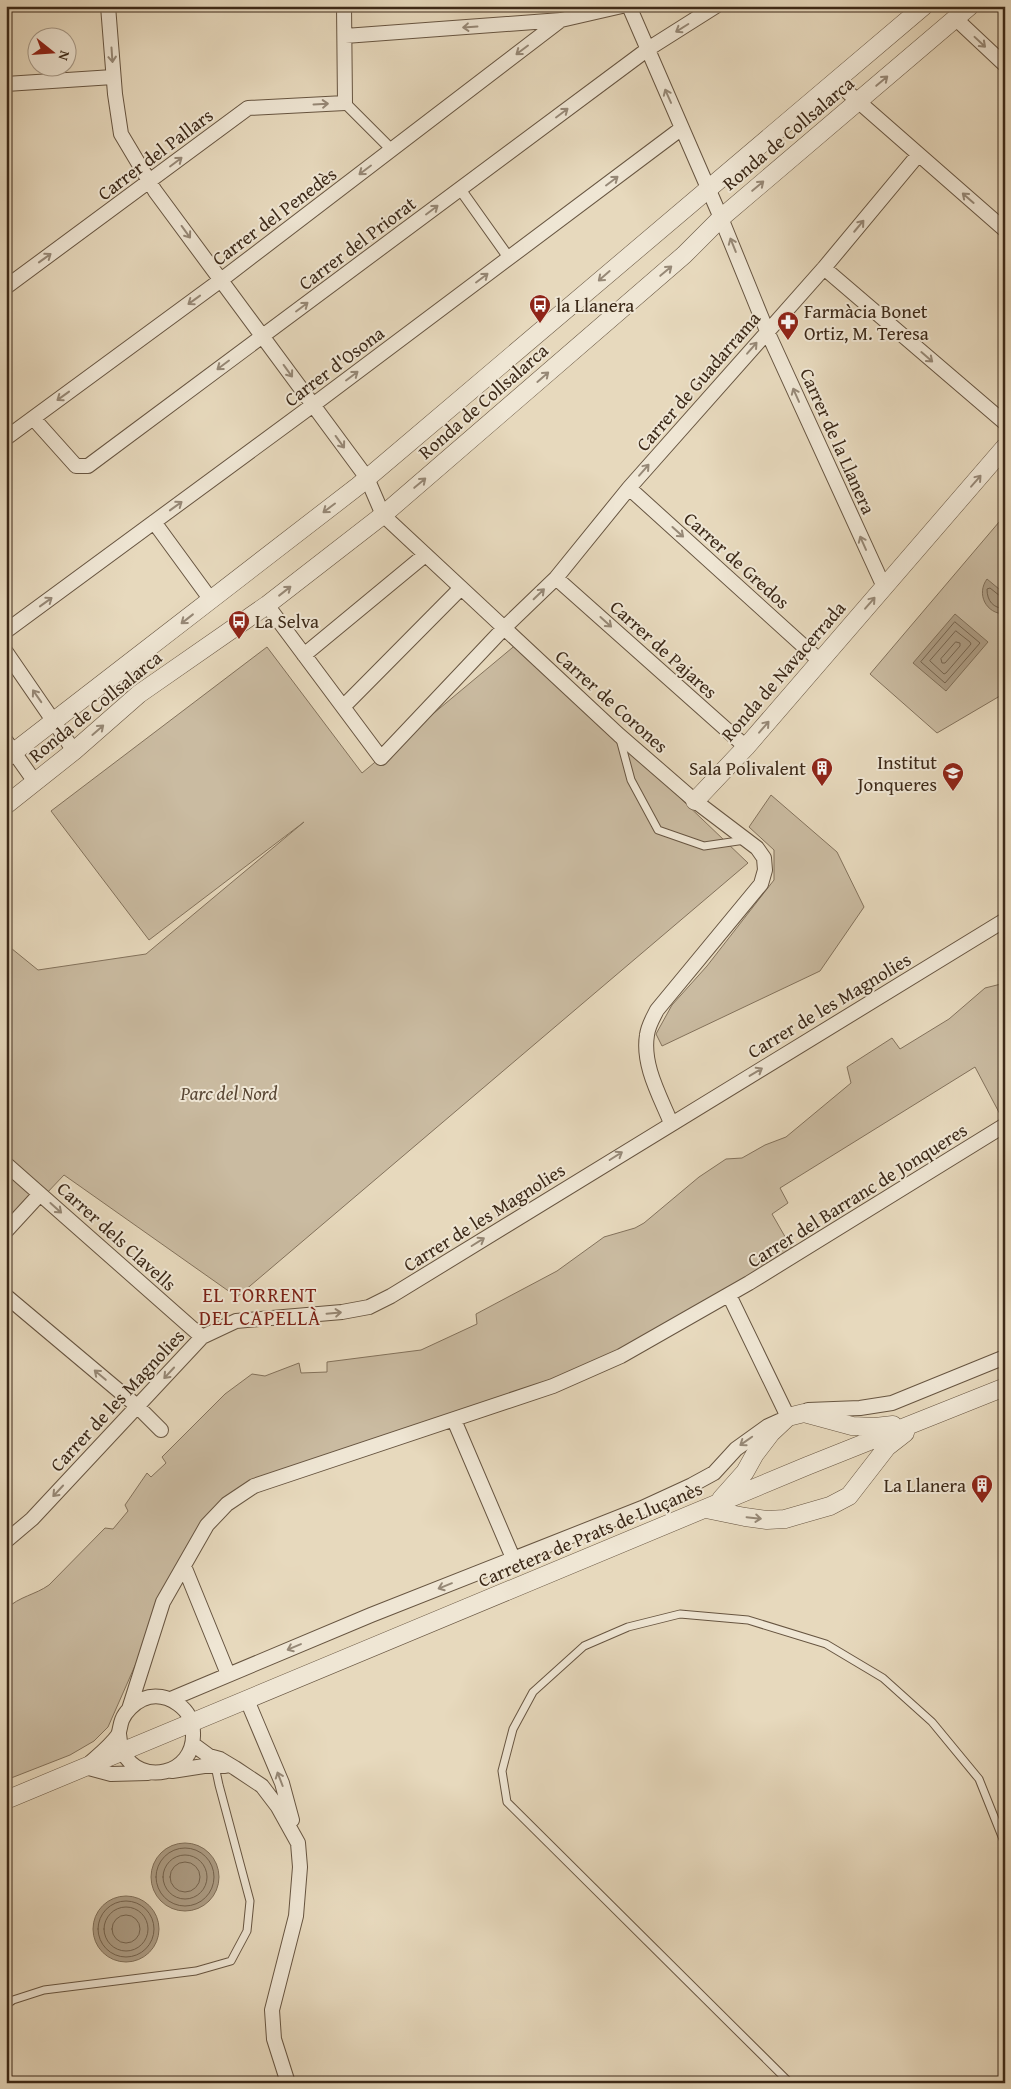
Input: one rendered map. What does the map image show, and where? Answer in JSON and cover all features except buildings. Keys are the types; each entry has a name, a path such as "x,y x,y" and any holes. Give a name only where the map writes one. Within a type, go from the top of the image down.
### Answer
{"street":[{"path":"108,6 113,77 120,134 149,182 367,478 383,515"},
{"path":"344,6 345,103 392,150"},
{"path":"345,36 561,20 622,6"},
{"name":"Carrer de la Llanera","path":"629,6 709,189 767,331 884,587"},
{"name":"Carrer del Priorat","path":"34,418 76,466 88,466 648,49 716,6"},
{"name":"Ronda de Collsalarca","path":"9,750 55,721 367,478 924,6"},
{"name":"Ronda de Collsalarca","path":"6,805 74,751 139,694 267,605 383,515 684,255 721,218 970,6"},
{"path":"956,19 1005,65"},
{"name":"Carrer del Penedès","path":"6,438 221,280 561,20"},
{"path":"6,84 113,77"},
{"path":"835,81 1005,230"},
{"name":"Carrer del Pallars","path":"6,287 248,108 345,103"},
{"name":"Carrer d'Osona","path":"6,631 313,405 682,128"},
{"name":"Carrer de Guadarrama","path":"504,628 556,578 629,488 824,268 918,155"},
{"path":"460,189 509,258"},
{"path":"824,268 1005,423"},
{"name":"Ronda de Navacerrada","path":"695,801 746,747 1005,447"},
{"name":"Carrer de Gredos","path":"629,488 820,660"},
{"name":"Carrer de Corones","path":"383,515 619,734 695,801"},
{"path":"154,522 211,600"},
{"path":"304,654 425,555"},
{"name":"Carrer de Pajares","path":"556,578 746,747"},
{"path":"343,707 461,588"},
{"path":"267,605 381,758 504,628"},
{"path":"6,652 74,751"},
{"path":"9,750 35,782"},
{"path":"671,1122 652,1074 646,1053 647,1035 657,1010 761,884 765,870 764,858 748,840 695,801"},
{"name":"Carrer de les Magnolies","path":"9,1536 32,1519 202,1337 236,1321 342,1312 369,1307 391,1296 671,1122 1005,920"},
{"name":"Carrer del Barranc de Jonqueres","path":"129,1709 144,1656 163,1602 207,1525 227,1504 254,1486 553,1386 621,1356 728,1295 1005,1125"},
{"name":"Carrer dels Clavells","path":"6,1164 202,1337"},
{"path":"6,1231 40,1194"},
{"path":"728,1295 788,1417"},
{"path":"6,1296 137,1406 161,1430"},
{"name":"Carretera de Prats de Lluçanès","path":"85,1767 119,1734 121,1721 129,1709 142,1700 150,1697 161,1697 171,1700 228,1674 513,1558 642,1508 714,1473 736,1449 768,1426 801,1411 860,1408 892,1403 1005,1356"},
{"name":"Carretera de Prats de Lluçanès","path":"6,1800 863,1444 1005,1387"},
{"path":"706,1509 720,1500 733,1487 771,1433 788,1417 804,1413 852,1426 875,1427 926,1418"},
{"path":"822,1417 854,1433 863,1444 865,1457 856,1488"},
{"path":"706,1509 744,1517 785,1519 830,1506 849,1496 887,1447 926,1418"},
{"path":"454,1420 513,1558"},
{"path":"184,1566 228,1674"},
{"path":"119,1734 123,1752 130,1762 141,1770 159,1773 179,1766 189,1755 194,1745 193,1722 184,1708 171,1700"},
{"path":"247,1700 282,1783 298,1843 300,1866 296,1916 272,2010 274,2039 288,2083"},
{"path":"194,1745 209,1756 220,1759 236,1768 262,1786 278,1807 298,1843"},
{"path":"85,1767 111,1774 159,1773 215,1766 236,1768"}],"lane":[{"path":"619,734 631,780 658,830 704,846 748,840"},
{"path":"790,2083 507,1802 502,1771 514,1729 533,1692 584,1646 628,1627 680,1614 748,1620 826,1644 883,1678 932,1722 979,1779 1005,1844"},
{"path":"6,2004 44,1990 196,1971 231,1961 248,1931 250,1901 218,1786 215,1766"}],"green space":[{"path":"1005,515 1005,693 937,733 870,674"},
{"name":"Parc del Nord","path":"518,643 748,863 237,1297 64,1175 6,1236 6,944 38,970 146,954 304,822 149,940 51,811 267,647 362,773"},
{"path":"771,795 837,852 864,907 820,971 662,1046 656,1034 672,1005 707,966 774,880 774,850 749,827"},
{"path":"1005,983 1005,1116 1002,1118 975,1067 780,1188 788,1203 772,1214 795,1254 621,1356 254,1487 227,1504 163,1602 108,1727 94,1741 70,1755 6,1780 6,1609 17,1601 49,1585 105,1528 113,1529 128,1511 125,1505 147,1473 151,1477 166,1463 162,1457 225,1394 252,1374 265,1376 299,1363 301,1373 327,1372 327,1362 421,1350 477,1324 476,1314 557,1271 604,1237 635,1228 644,1223 699,1177 726,1159 742,1158 765,1145 786,1137 851,1083 847,1067 892,1038 900,1049 949,1019 985,988"}],"water":[{"path":"987,579 1005,594 1005,614 993,611 985,602 982,591"},
{"path":"955,614 988,642 946,691 913,663"},
{"path":"185,1843 198,1846 209,1853 216,1864 219,1877 216,1890 209,1901 198,1908 185,1911 172,1908 161,1901 154,1890 151,1877 154,1864 161,1853 172,1846"},
{"path":"126,1896 139,1899 149,1906 156,1916 159,1929 156,1942 149,1952 139,1959 126,1962 113,1959 103,1952 96,1942 93,1929 96,1916 103,1906 113,1899"}],"place":[{"name":"la Llanera","path":"540,324"},
{"name":"Farmàcia Bonet Ortiz, M. Teresa","path":"788,341"},
{"name":"La Selva","path":"239,640"},
{"name":"Sala Polivalent","path":"822,787"},
{"name":"Institut Jonqueres","path":"953,792"},
{"name":"La Llanera","path":"982,1504"}],"district":[{"name":"EL TORRENT DEL CAPELLÀ","path":"260,1306"}]}
